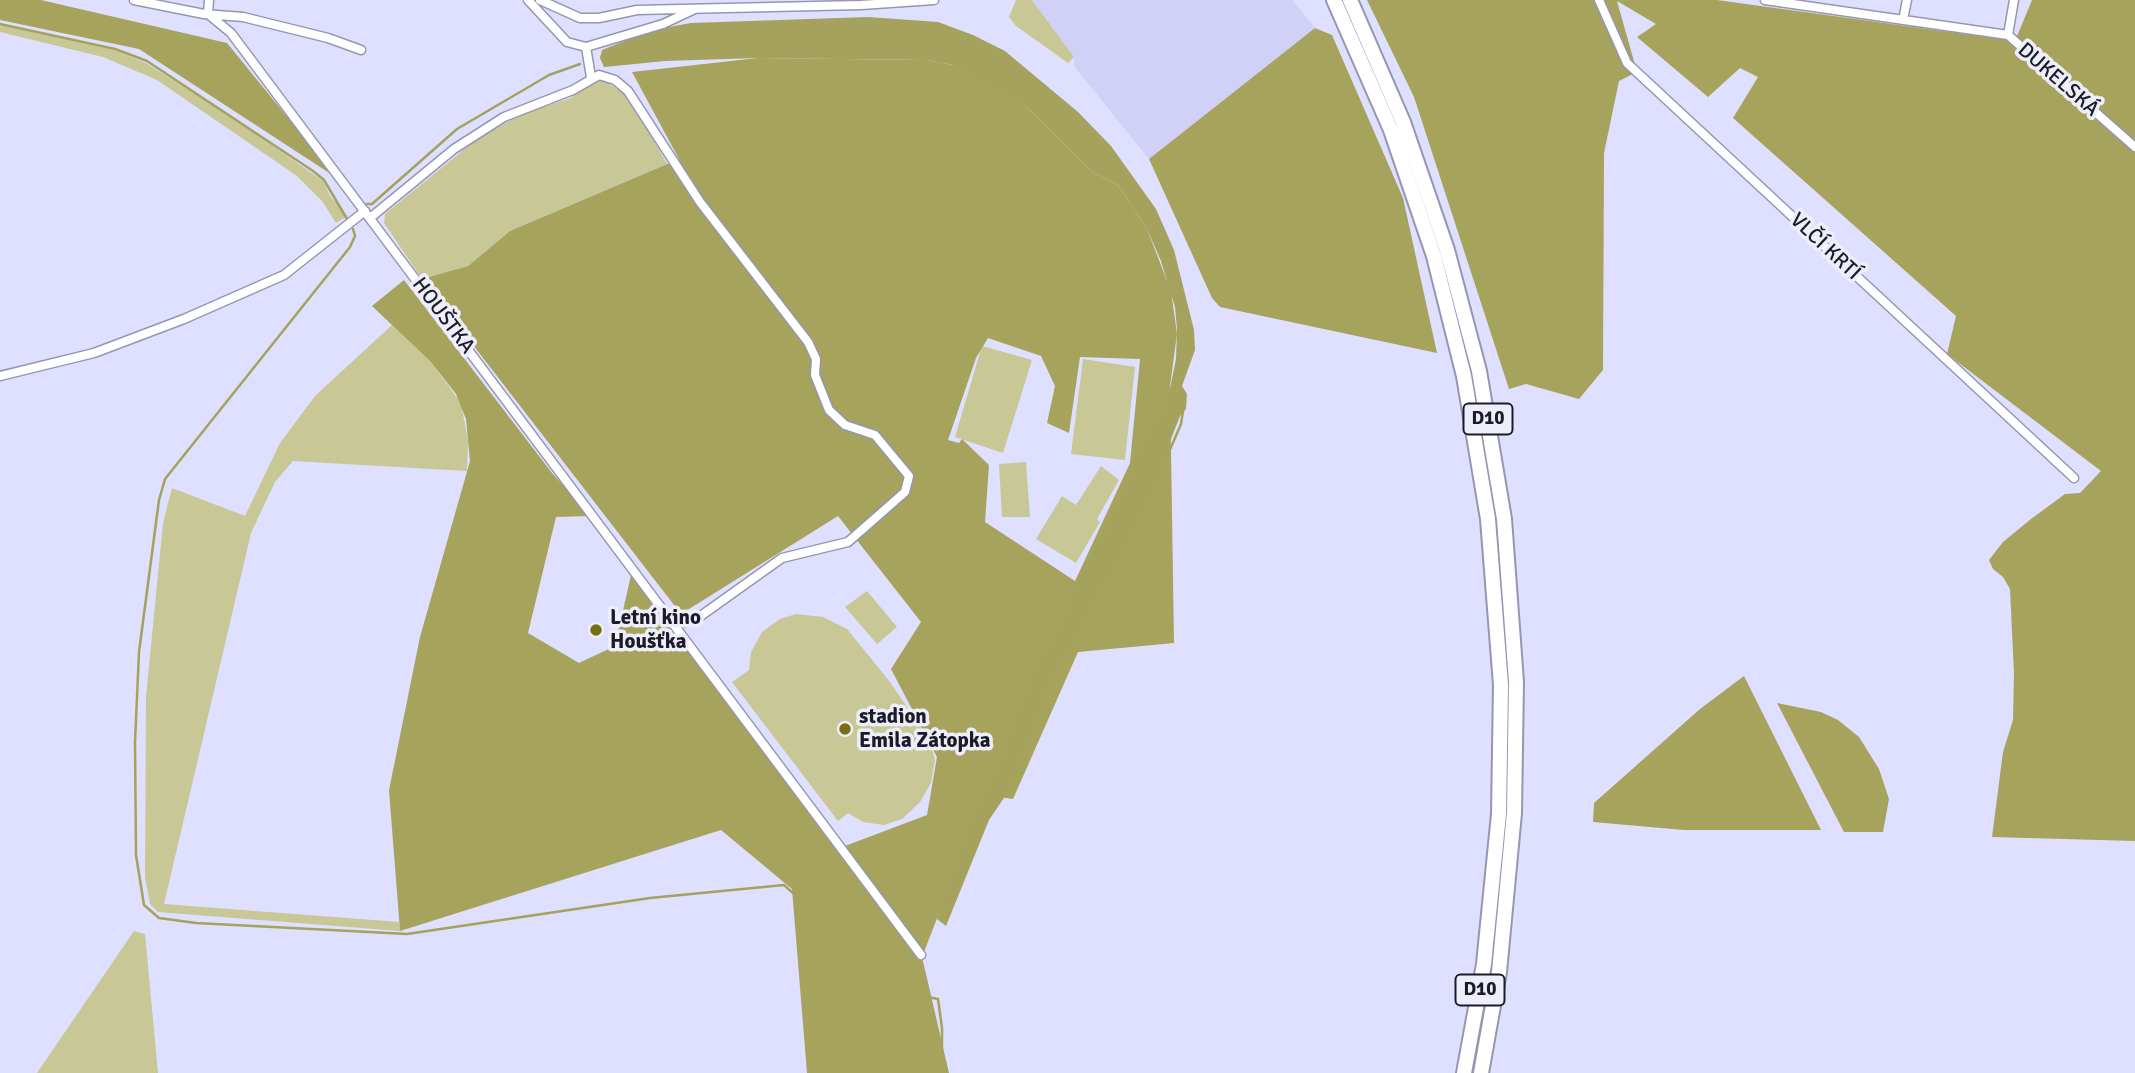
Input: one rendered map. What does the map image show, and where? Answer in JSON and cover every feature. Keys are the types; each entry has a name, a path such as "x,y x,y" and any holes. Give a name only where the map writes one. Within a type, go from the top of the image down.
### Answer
{"highway":[{"name":"D10","path":"1334,0 1391,130 1416,202 1449,310 1473,423 1497,603 1507,908 1481,1073"},
{"name":"D10","path":"1350,0 1399,111 1430,196 1463,308 1493,446 1511,590 1516,682 1504,858 1492,906 1474,1029 1464,1073"}],"street":[{"path":"134,0 208,14 243,17 328,38 361,50"},
{"path":"208,14 209,0"},
{"path":"528,0 567,42 586,47 663,24 698,8"},
{"path":"540,0 580,18 599,19 637,10 861,5 934,0"},
{"name":"VLČÍ KRTÍ","path":"1599,0 1627,63 2074,478"},
{"name":"DUKELSKÁ","path":"1765,0 2008,35 2135,147"},
{"path":"1903,19 1906,0"},
{"path":"2008,35 2014,0"},
{"name":"HOUŠTKA","path":"208,14 231,33 921,955"},
{"path":"586,47 591,77"},
{"path":"0,376 94,353 184,319 284,275 454,149 504,117 573,90 591,77 599,75 615,80 628,91 700,202 808,342 816,359 816,375 829,410 845,425 880,439 909,476 905,492 848,542 782,558 695,620 673,624"}],"shaded area":[{"path":"0,0 41,0 227,43 337,178 139,49 0,20"},
{"path":"1016,0 1032,0 1074,57 1068,63 1016,26 1009,17"},
{"path":"1032,0 1292,0 1315,28 1149,159 1074,66 1074,57"},
{"path":"1367,0 1717,0 2015,41 2032,0 2135,0 2135,841 1992,837 2003,752 2013,720 2014,674 2010,589 1989,560 2003,542 2031,519 2065,494 2080,493 2101,471 1947,354 1956,316 1733,118 1758,77 1740,68 1708,97 1637,37 1656,24 1617,1 1637,72 1619,81 1604,153 1603,370 1579,399 1526,384 1509,389 1414,97"},
{"path":"868,17 938,22 973,35 1005,51 1078,112 1111,146 1156,209 1174,250 1194,330 1195,350 1182,386 1187,394 1186,409 1180,416 1146,503 1078,634 1049,679 1045,697 1010,789 989,820 946,926 937,919 977,805 989,789 1037,664 1056,638 1082,571 1107,530 1154,420 1166,408 1176,359 1177,329 1175,307 1161,261 1147,229 1118,185 1092,172 1028,108 953,65 926,60 758,58 665,61 604,67 600,58 602,50 652,30 691,23"},
{"path":"0,25 114,50 146,63 224,112 323,181 330,196 347,216 336,223 322,201 297,176 157,80 103,57 0,32"},
{"path":"1315,28 1332,35 1403,198 1437,353 1220,307 1212,298 1149,159"},
{"path":"758,58 926,60 953,65 1028,108 1092,172 1118,185 1147,229 1171,291 1177,334 1170,386 1174,643 1078,652 1013,799 985,795 922,957 949,1073 807,1073 792,889 721,830 400,931 389,790 420,637 470,461 466,419 456,394 430,361 372,306 404,280 552,473 591,516 556,517 528,633 579,663 615,646 631,575 845,846 927,815 937,757 891,669 921,622 838,516 681,614 422,279 468,266 510,231 679,159 632,72","holes":["988,338 1041,356 1055,386 1047,423 1069,433 1080,357 1140,359 1130,463 1075,581 985,522 989,465 962,439 959,443 948,440 976,358"]},
{"path":"589,71 631,98 667,164 510,231 468,266 422,279 384,223 385,214 477,139 522,114 571,98"},
{"path":"392,325 430,361 461,403 468,441 467,471 293,461 275,482 251,533 164,904 399,922 400,931 158,912 150,904 145,877 146,697 163,523 172,488 245,516 280,443 315,396"},
{"path":"982,346 1032,360 1003,453 955,437"},
{"path":"1083,359 1135,367 1125,460 1071,454"},
{"path":"1026,462 1030,517 1002,517 999,464"},
{"path":"1101,466 1119,480 1097,519 1100,522 1076,563 1036,539 1062,496 1076,505"},
{"path":"867,591 897,627 877,644 845,607"},
{"name":"stadion Emila Zátopka","path":"796,614 823,617 847,629 890,682 929,739 935,760 931,783 920,802 902,819 884,825 863,822 848,813 838,821 732,682 749,670 751,652 762,632 780,619"},
{"path":"1744,676 1821,830 1684,830 1593,822 1594,803 1700,709"},
{"path":"1777,703 1821,712 1838,720 1859,737 1879,769 1889,799 1883,832 1844,832"},
{"path":"134,931 145,934 158,1073 37,1073"}],"waterway":[{"path":"0,24 115,49 147,61 313,171 324,180 347,219"},
{"path":"367,204 372,204 457,129 549,75 580,64"},
{"path":"353,229 355,236 350,247 165,479 159,500 139,652 135,742 136,855 144,905 159,918 196,923 407,934 650,898 784,885 903,992 938,999 942,1028 942,1073"},
{"path":"1108,572 1139,522 1181,424 1183,411"}],"place":[{"name":"Letní kino Houšťka","path":"596,630"},
{"name":"stadion Emila Zátopka","path":"845,729"}]}
